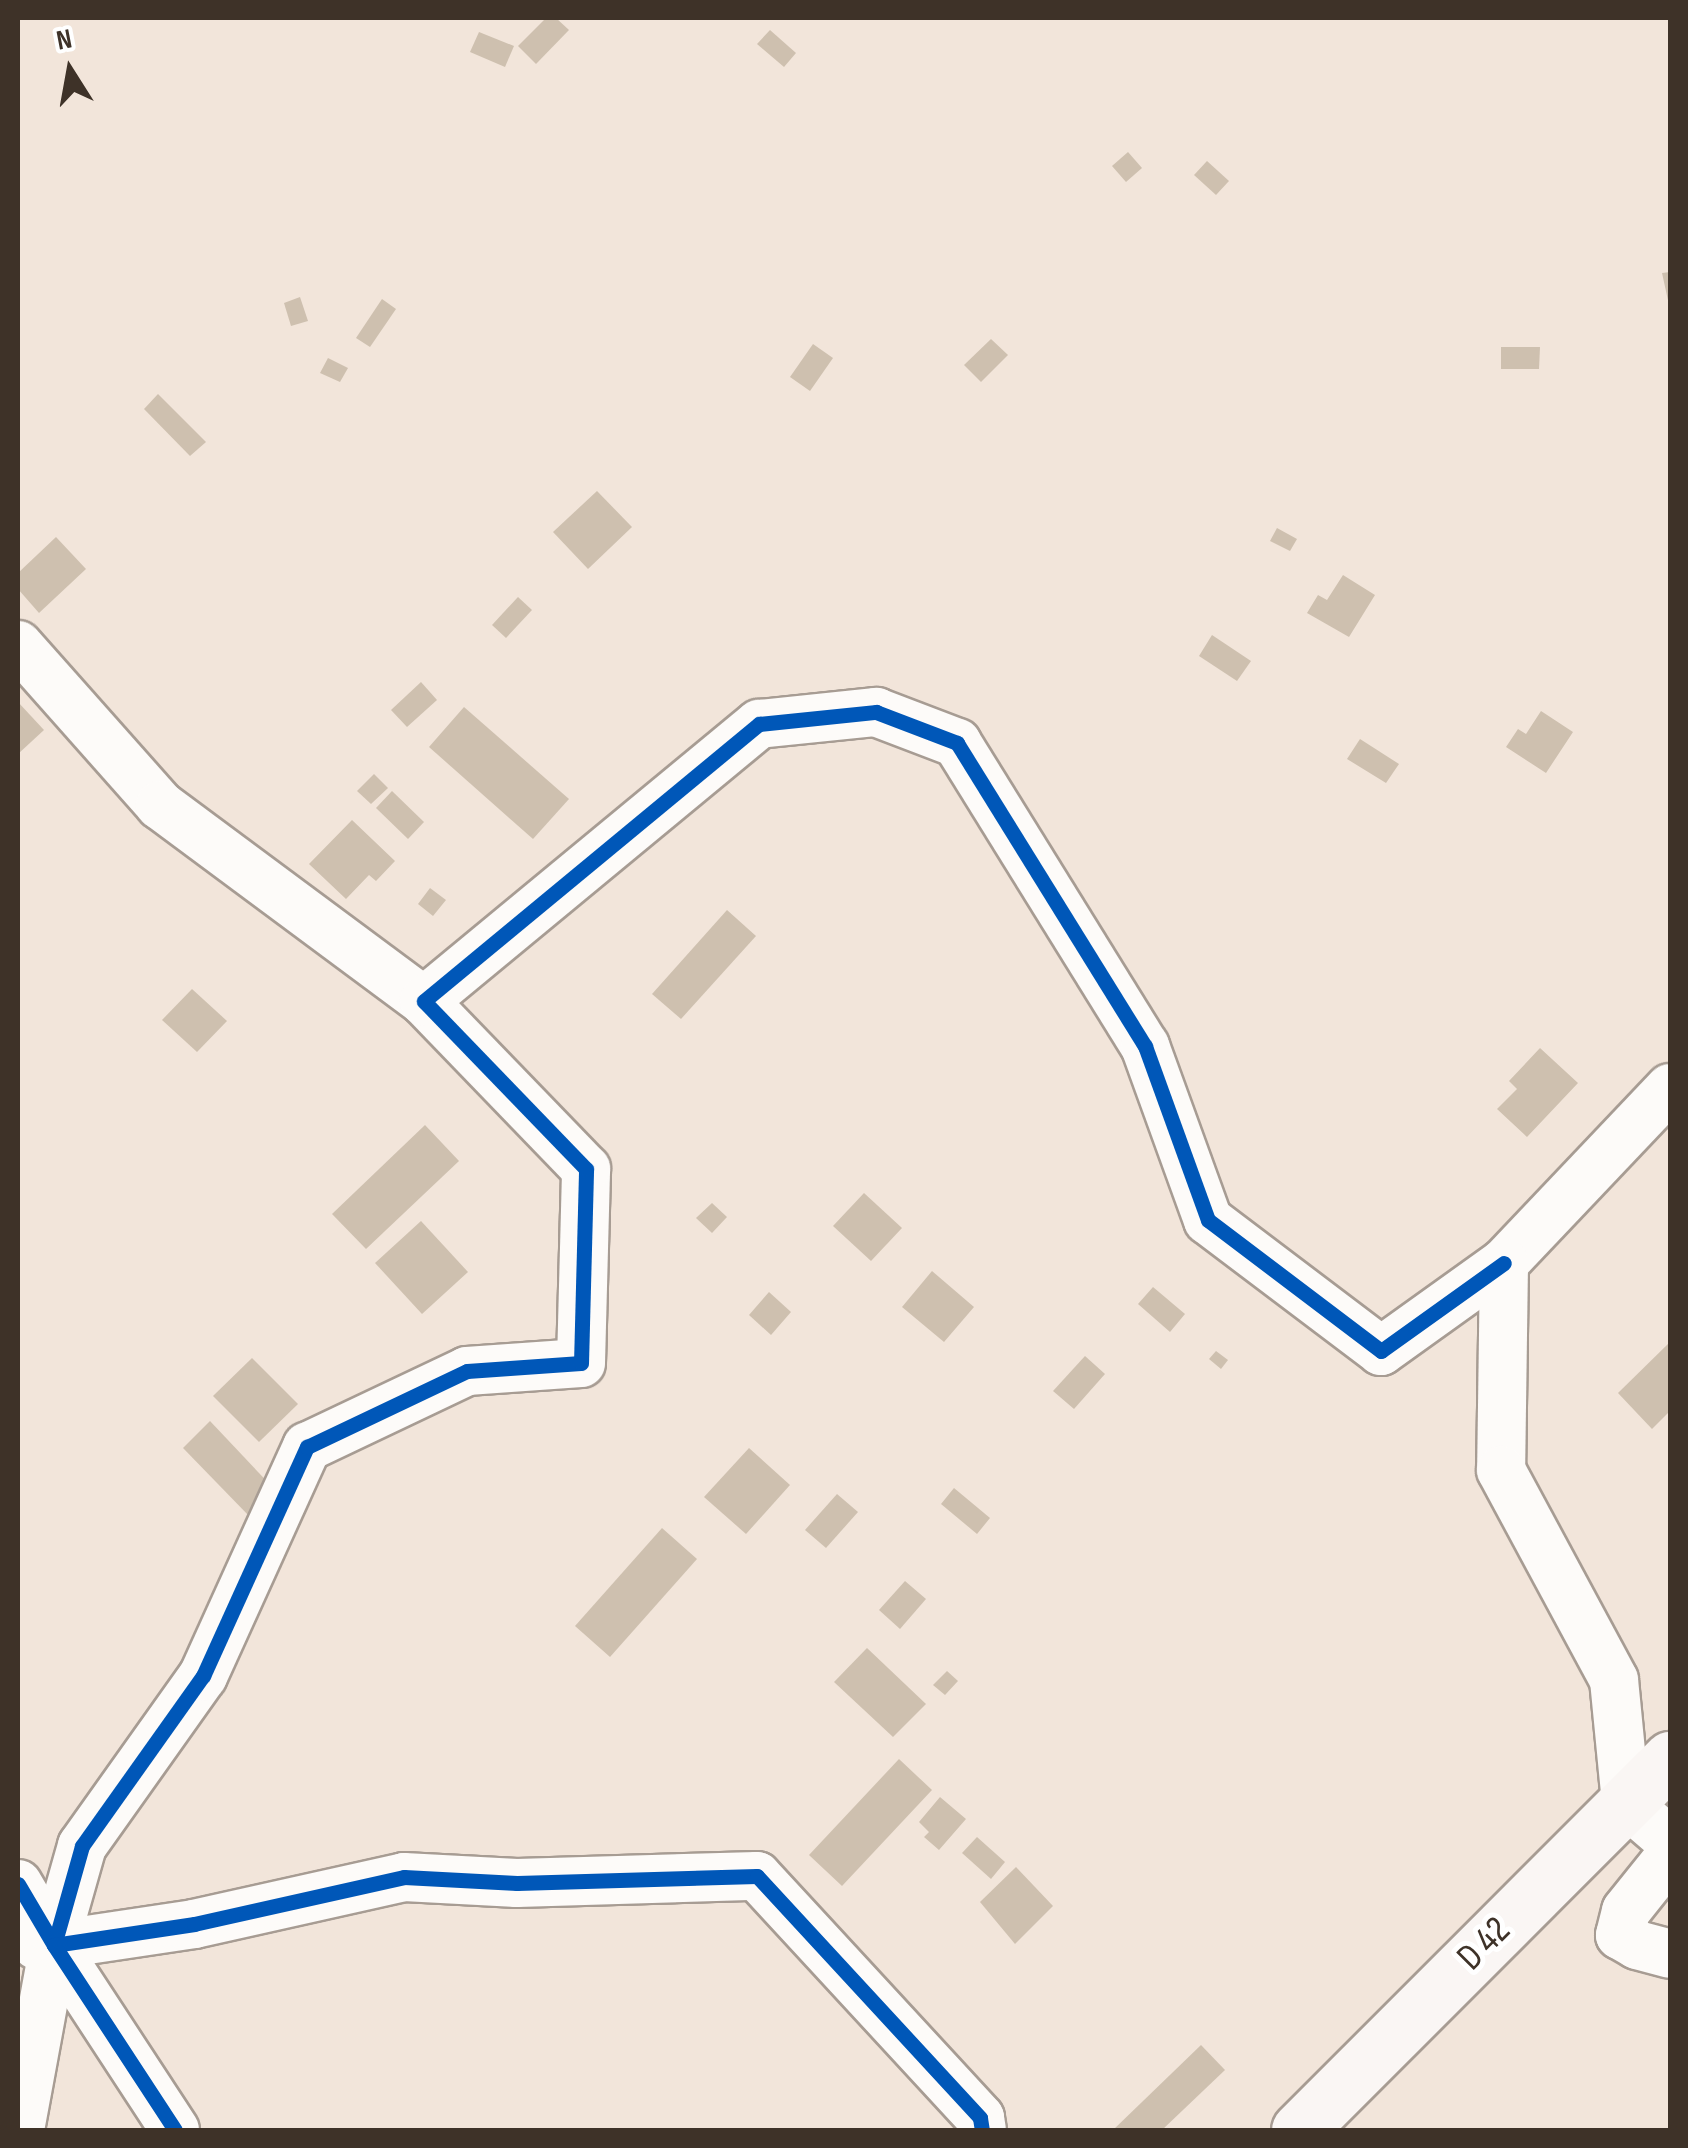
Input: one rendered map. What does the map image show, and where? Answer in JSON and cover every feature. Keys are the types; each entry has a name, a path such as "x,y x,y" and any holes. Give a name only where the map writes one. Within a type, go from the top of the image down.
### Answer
{"street":[{"path":"18,645 160,805 424,1001 586,1169 581,1363 468,1371 306,1447 204,1676 82,1846 36,1945 20,2130"},
{"path":"424,1001 760,724 876,712 957,743 1145,1046 1208,1220 1381,1351 1504,1262 1670,1088"},
{"path":"1504,1262 1501,1470 1614,1680 1626,1803 1670,1841"},
{"name":"D 42","path":"1299,2130 1670,1759"},
{"path":"1670,1856 1626,1910 1620,1935 1637,1945 1670,1954"},
{"path":"36,1945 194,1924 404,1876 516,1883 756,1876 980,2118 982,2130"},
{"path":"18,1884 36,1945 175,2130"}],"building":[{"path":"546,18 556,18 569,30 536,64 518,46"},
{"path":"770,30 796,53 784,67 757,44"},
{"path":"479,32 514,46 505,67 470,52"},
{"path":"1128,152 1142,168 1126,182 1112,166"},
{"path":"1207,161 1229,181 1216,195 1194,175"},
{"path":"1670,272 1670,305 1669,305 1662,273"},
{"path":"300,297 308,321 291,326 284,303"},
{"path":"382,299 396,309 370,347 356,338"},
{"path":"991,339 1008,355 981,382 964,365"},
{"path":"813,344 833,358 810,391 790,377"},
{"path":"1501,347 1540,347 1539,369 1501,369"},
{"path":"328,358 348,368 340,382 320,373"},
{"path":"158,394 206,442 190,456 144,409"},
{"path":"597,491 632,527 588,569 553,532"},
{"path":"1277,528 1297,539 1290,551 1270,541"},
{"path":"56,537 86,569 39,613 18,589 18,573"},
{"path":"1343,575 1375,595 1349,637 1307,613 1318,595 1327,600"},
{"path":"518,597 532,610 506,638 492,625"},
{"path":"1212,635 1251,661 1237,681 1199,656"},
{"path":"421,682 437,700 407,727 391,710"},
{"path":"18,702 44,730 18,754"},
{"path":"464,707 569,799 533,839 429,747"},
{"path":"1541,711 1573,732 1546,773 1506,747 1518,729 1526,734"},
{"path":"1360,739 1399,764 1386,783 1347,759"},
{"path":"374,774 388,788 371,804 357,791"},
{"path":"392,791 424,822 408,839 376,808"},
{"path":"352,820 395,861 376,881 369,875 346,899 309,864"},
{"path":"430,888 446,900 433,916 418,904"},
{"path":"727,910 756,936 681,1019 652,994"},
{"path":"192,989 227,1021 197,1052 162,1020"},
{"path":"1540,1048 1578,1083 1527,1137 1497,1109 1517,1089 1509,1081"},
{"path":"425,1125 459,1161 366,1249 332,1214"},
{"path":"864,1193 902,1228 871,1261 833,1226"},
{"path":"712,1203 727,1217 712,1233 696,1218"},
{"path":"421,1221 468,1272 422,1314 375,1263"},
{"path":"932,1271 974,1307 944,1342 902,1307"},
{"path":"1153,1287 1185,1314 1170,1332 1138,1304"},
{"path":"769,1292 791,1312 771,1335 749,1315"},
{"path":"1670,1342 1670,1411 1652,1429 1618,1393"},
{"path":"1216,1351 1228,1360 1221,1369 1209,1359"},
{"path":"1085,1356 1105,1374 1074,1409 1053,1391"},
{"path":"252,1358 298,1404 259,1442 213,1396"},
{"path":"210,1421 277,1492 250,1517 183,1448"},
{"path":"749,1448 790,1485 746,1534 704,1497"},
{"path":"954,1488 990,1518 977,1534 941,1504"},
{"path":"837,1494 858,1512 826,1548 805,1530"},
{"path":"662,1528 697,1559 610,1657 575,1626"},
{"path":"905,1581 926,1599 900,1629 879,1610"},
{"path":"867,1648 926,1704 893,1737 834,1682"},
{"path":"947,1671 958,1681 945,1695 933,1685"},
{"path":"899,1759 932,1790 842,1886 809,1855"},
{"path":"940,1797 966,1819 939,1850 924,1837 929,1832 919,1822"},
{"path":"977,1837 1005,1862 991,1879 962,1853"},
{"path":"1016,1867 1053,1906 1015,1944 980,1902"},
{"path":"1201,2045 1225,2070 1162,2130 1113,2130"}],"cycle path":[{"path":"18,1884 54,1945 82,1846 203,1676 307,1447 467,1371 581,1363 586,1169 424,1001 759,724 876,712 957,743 1145,1046 1208,1220 1381,1351 1504,1263"},
{"path":"175,2130 54,1945 194,1924 404,1877 517,1883 757,1876 980,2118 982,2130"}]}
